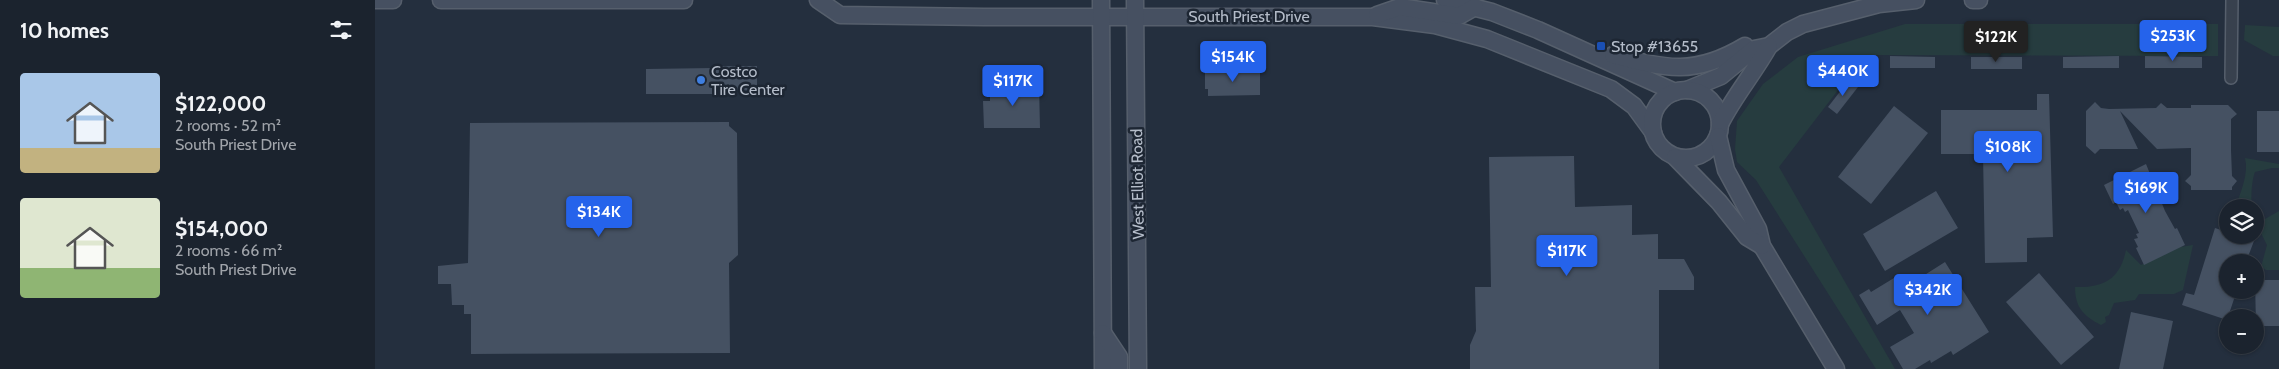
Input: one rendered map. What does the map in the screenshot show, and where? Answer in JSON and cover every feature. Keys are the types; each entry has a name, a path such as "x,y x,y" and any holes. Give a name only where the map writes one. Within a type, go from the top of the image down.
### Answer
{"main road":[{"path":"375,0 393,0"},
{"path":"441,0 684,0"},
{"name":"South Priest Drive","path":"818,0 840,15 1101,18 1135,8 1373,16 1435,25 1487,38 1611,88 1634,106 1653,132"},
{"path":"1101,0 1103,369"},
{"path":"1445,0 1475,7 1538,30 1681,91 1697,92 1706,97 1718,114 1726,170 1759,228 1762,246 1836,369"},
{"path":"1567,44 1657,67 1681,68 1699,66 1719,60 1751,43 1787,32 1803,24 1850,10 1879,4 1916,0"},
{"path":"1973,0 1979,0"},
{"path":"1373,16 1400,7 1459,16 1475,7"},
{"name":"West Elliot Road","path":"1135,8 1137,369"},
{"path":"1675,157 1685,159 1701,155 1713,146 1731,102 1759,64 1769,46 1787,32"},
{"path":"1762,246 1747,237 1719,202 1675,157 1657,143 1653,132 1654,112 1659,104 1681,91 1721,76 1754,49 1769,46"},
{"path":"1103,333 1119,357 1119,369"}],"street":[{"path":"2231,78 2232,0"}],"green space":[{"path":"1905,24 2218,24 2218,56 1865,55 1779,167 1895,369 1876,369 1756,180 1737,162 1735,149 1737,121 1763,84 1798,57"},
{"path":"2245,25 2279,27 2279,56 2273,56 2244,40"},
{"path":"2245,158 2279,164 2279,168 2255,172 2252,199 2238,199 2245,176"},
{"path":"2279,211 2279,270 2264,269 2264,256 2267,245 2264,239 2264,219"},
{"path":"2193,245 2183,290 2174,294 2139,294 2135,300 2114,303 2109,315 2105,317 2106,322 2101,325 2085,315 2079,306 2075,287 2094,286 2109,280 2120,268 2126,250 2141,265 2180,247"}],"building":[{"path":"1890,56 1935,57 1935,68 1890,68"},
{"path":"2119,56 2119,68 2063,68 2063,57"},
{"path":"2145,56 2202,57 2202,68 2145,68"},
{"path":"1971,57 2022,57 2022,69 1971,69"},
{"name":"Costco Tire Center","path":"713,66 757,66 757,90 716,91 716,94 646,94 646,69 713,68"},
{"path":"1224,68 1238,68 1238,71 1260,71 1260,95 1208,96 1208,89 1205,89 1205,73 1208,71 1224,71"},
{"path":"1849,80 1858,87 1837,114 1828,107"},
{"path":"1039,85 1040,128 984,128 983,101 990,101 990,86"},
{"path":"2037,94 2049,94 2053,237 2027,238 2027,262 1985,263 1983,154 1941,154 1941,110 2037,110"},
{"path":"2095,102 2101,108 2109,109 2156,108 2161,103 2167,108 2191,108 2191,105 2228,105 2237,114 2231,119 2232,176 2237,181 2232,190 2191,190 2191,186 2185,181 2191,175 2191,148 2157,149 2120,111 2138,149 2100,149 2095,154 2086,146 2086,111"},
{"path":"1894,106 1928,133 1871,204 1838,177"},
{"path":"2257,111 2279,111 2279,152 2257,152"},
{"path":"729,122 729,126 737,133 738,255 729,263 730,353 471,354 471,314 464,314 464,305 452,305 451,284 438,284 438,266 468,263 470,123"},
{"path":"1574,156 1575,207 1632,205 1632,235 1658,234 1658,259 1684,259 1694,277 1694,290 1659,290 1659,369 1470,369 1470,345 1476,331 1475,287 1491,287 1489,157"},
{"path":"2146,164 2165,211 2175,229 2177,228 2185,245 2144,265 2134,239 2138,238 2136,234 2139,233 2128,210 2125,212 2123,208 2120,210 2116,202 2113,204 2104,185"},
{"path":"1936,191 1958,228 1885,271 1863,234"},
{"path":"2215,228 2219,229 2219,244 2253,244 2249,254 2219,254 2219,299 2234,299 2231,309 2219,309 2219,317 2182,305 2186,293 2194,295"},
{"path":"1945,262 1989,332 1953,355 1951,351 1931,363 1930,360 1915,369 1903,369 1890,347 1914,333 1900,310 1877,325 1859,295 1869,289 1871,292 1894,278 1901,290"},
{"path":"2039,273 2094,337 2061,365 2006,302"},
{"path":"2264,280 2279,280 2279,326 2264,326 2264,309 2256,309 2255,299 2264,299"},
{"path":"2131,312 2173,321 2163,369 2119,369"}],"place":[{"name":"Stop #13655","path":"1601,46"},
{"name":"Costco Tire Center","path":"701,80"}]}
